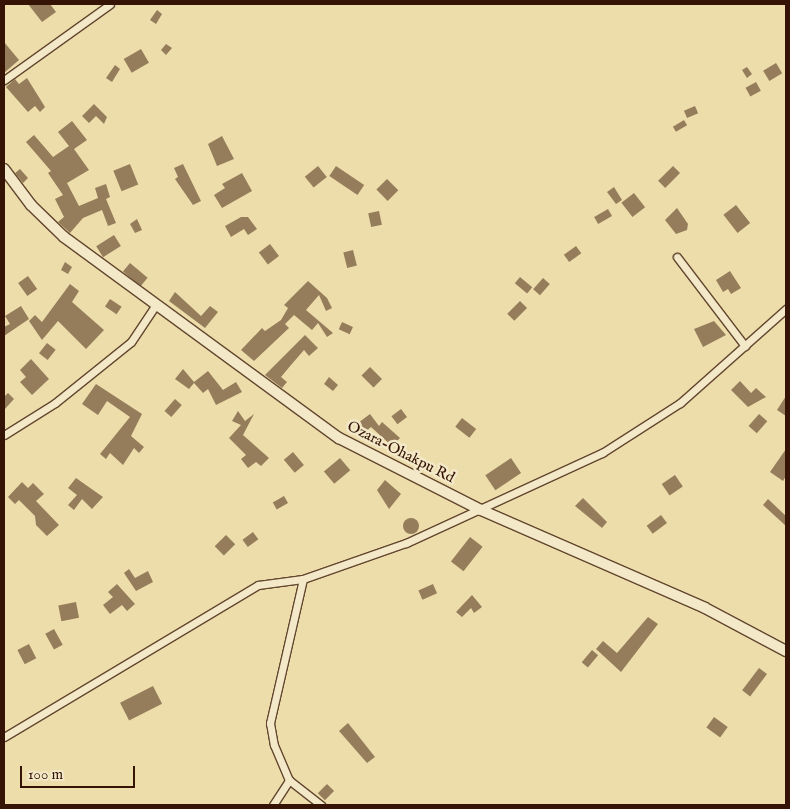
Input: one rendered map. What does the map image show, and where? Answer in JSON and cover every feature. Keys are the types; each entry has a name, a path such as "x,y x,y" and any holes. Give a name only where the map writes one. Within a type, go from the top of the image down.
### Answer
{"main road":[{"name":"Ozara-Ohakpu Rd","path":"4,169 64,237 155,306 339,438 481,510 705,608 786,651"}],"street":[{"path":"4,80 110,4"},
{"path":"677,257 745,346"},
{"path":"4,435 55,403 131,342 155,306"},
{"path":"4,737 258,584 303,579 481,510 602,453 680,403 786,309"},
{"path":"303,579 270,723 274,745 289,780 321,805"},
{"path":"273,805 289,780"}],"building":[{"path":"28,4 50,4 56,12 42,22"},
{"path":"157,10 162,14 156,24 150,20"},
{"path":"4,42 19,60 4,73"},
{"path":"166,44 172,48 166,55 161,50"},
{"path":"141,49 149,63 132,73 124,59"},
{"path":"776,63 782,73 769,81 763,71"},
{"path":"115,65 120,69 112,82 106,78"},
{"path":"747,67 752,74 747,78 742,70"},
{"path":"27,78 45,107 40,112 35,106 28,112 6,87 15,79 19,84"},
{"path":"756,82 761,91 750,97 746,88"},
{"path":"94,104 107,117 104,124 96,116 89,123 82,116"},
{"path":"695,106 698,113 687,118 684,111"},
{"path":"684,120 687,125 676,132 673,127"},
{"path":"72,121 87,140 74,149 89,170 67,183 79,206 98,198 95,188 106,184 110,197 106,199 116,223 108,226 102,210 83,218 70,233 58,222 64,217 55,199 63,195 48,173 51,171 26,142 34,135 53,157 69,146 58,132"},
{"path":"222,136 234,159 217,166 208,144"},
{"path":"130,164 138,184 122,191 113,171"},
{"path":"183,164 201,201 193,205 175,179 178,177 174,168"},
{"path":"318,166 327,177 314,188 305,177"},
{"path":"336,166 364,185 357,195 329,176"},
{"path":"673,166 680,173 665,188 658,181"},
{"path":"20,169 28,178 23,183 15,173"},
{"path":"242,173 252,191 222,208 214,195 225,188 222,184"},
{"path":"387,179 398,190 388,201 376,190"},
{"path":"614,187 622,200 616,204 607,192"},
{"path":"634,193 645,207 632,217 621,203"},
{"path":"736,205 750,223 738,233 723,215"},
{"path":"677,208 688,224 687,230 676,234 665,220"},
{"path":"608,209 612,216 598,224 594,217"},
{"path":"379,211 382,225 371,227 368,213"},
{"path":"241,217 248,217 257,229 248,235 244,229 231,237 225,226"},
{"path":"137,219 142,230 135,233 130,224"},
{"path":"114,235 121,246 103,257 96,246"},
{"path":"270,244 279,256 268,264 259,252"},
{"path":"576,246 581,253 569,262 564,255"},
{"path":"353,250 357,266 347,268 343,252"},
{"path":"65,262 72,267 68,274 61,270"},
{"path":"130,263 148,278 141,286 123,271"},
{"path":"730,271 741,288 731,294 728,289 723,292 716,280"},
{"path":"28,276 37,289 27,296 18,283"},
{"path":"520,277 532,287 527,293 515,283"},
{"path":"543,278 550,284 540,295 533,289"},
{"path":"308,281 327,298 332,308 326,311 319,295 306,310 333,333 327,337 318,323 312,330 294,315 285,324 289,328 254,361 241,350 262,328 265,331 281,320 288,308 284,305"},
{"path":"70,284 79,291 72,302 104,330 86,349 58,321 42,340 29,321 35,315 42,322"},
{"path":"175,292 201,316 210,306 218,312 205,328 169,301"},
{"path":"110,299 122,307 117,314 105,306"},
{"path":"520,301 527,308 514,321 507,314"},
{"path":"21,306 29,319 4,336 4,327 10,324 5,316"},
{"path":"714,321 726,335 703,347 694,329"},
{"path":"342,322 353,327 350,334 339,329"},
{"path":"305,335 318,348 309,356 304,350 281,377 287,382 282,388 265,375"},
{"path":"47,343 56,350 48,360 39,353"},
{"path":"31,359 49,379 32,395 20,382 26,377 20,370"},
{"path":"370,367 382,379 374,388 362,375"},
{"path":"183,369 194,382 208,371 223,390 236,382 242,392 216,405 208,389 203,393 194,383 189,389 175,379"},
{"path":"329,377 338,385 333,391 324,384"},
{"path":"740,381 751,393 756,388 766,397 748,407 731,390"},
{"path":"96,384 142,414 131,436 144,447 139,453 134,448 123,465 110,453 106,459 100,454 130,417 107,401 98,415 82,404"},
{"path":"8,393 14,399 4,410 4,397"},
{"path":"786,396 786,416 777,410"},
{"path":"175,399 182,405 171,417 165,411"},
{"path":"401,409 407,417 397,424 391,416"},
{"path":"238,411 245,421 254,414 243,435 269,458 261,466 256,462 248,468 241,459 246,455 229,438 241,425 232,421"},
{"path":"370,414 379,426 382,422 400,438 392,446 371,427 365,432 358,423"},
{"path":"759,414 767,421 757,433 749,426"},
{"path":"462,418 476,429 469,438 455,427"},
{"path":"786,449 786,476 783,481 770,472"},
{"path":"293,452 304,465 295,473 284,460"},
{"path":"340,458 350,470 334,484 324,471"},
{"path":"511,458 521,473 495,490 485,475"},
{"path":"675,475 683,487 670,496 662,484"},
{"path":"76,478 103,497 92,509 82,499 74,510 68,505 77,495 68,488"},
{"path":"385,480 401,494 389,509 377,490"},
{"path":"22,482 28,488 33,483 44,494 36,501 59,525 47,536 36,525 35,516 19,500 15,504 8,497"},
{"path":"284,496 288,503 277,509 273,502"},
{"path":"583,498 607,522 602,528 575,506"},
{"path":"768,499 786,516 786,526 763,505"},
{"path":"661,515 667,523 653,534 647,526"},
{"path":"411,518 419,526 411,534 403,526"},
{"path":"253,532 258,539 248,547 242,540"},
{"path":"226,535 235,544 224,556 215,546"},
{"path":"470,537 483,547 464,571 451,561"},
{"path":"129,569 135,578 148,571 153,582 136,591 124,573"},
{"path":"117,584 135,604 127,611 122,605 110,614 103,605 113,597 108,592"},
{"path":"433,584 437,593 422,600 418,591"},
{"path":"472,595 482,607 474,613 471,608 462,617 456,612"},
{"path":"76,602 79,618 61,621 58,605"},
{"path":"648,617 658,624 621,672 596,649 603,641 617,653"},
{"path":"54,629 63,645 54,650 45,634"},
{"path":"29,644 36,658 25,664 17,650"},
{"path":"592,650 598,655 588,667 582,662"},
{"path":"759,668 767,674 750,696 742,690"},
{"path":"153,686 162,704 129,721 120,703"},
{"path":"714,717 728,727 720,738 706,728"},
{"path":"348,723 375,757 367,763 339,731"},
{"path":"327,784 334,791 325,800 318,793"}]}
